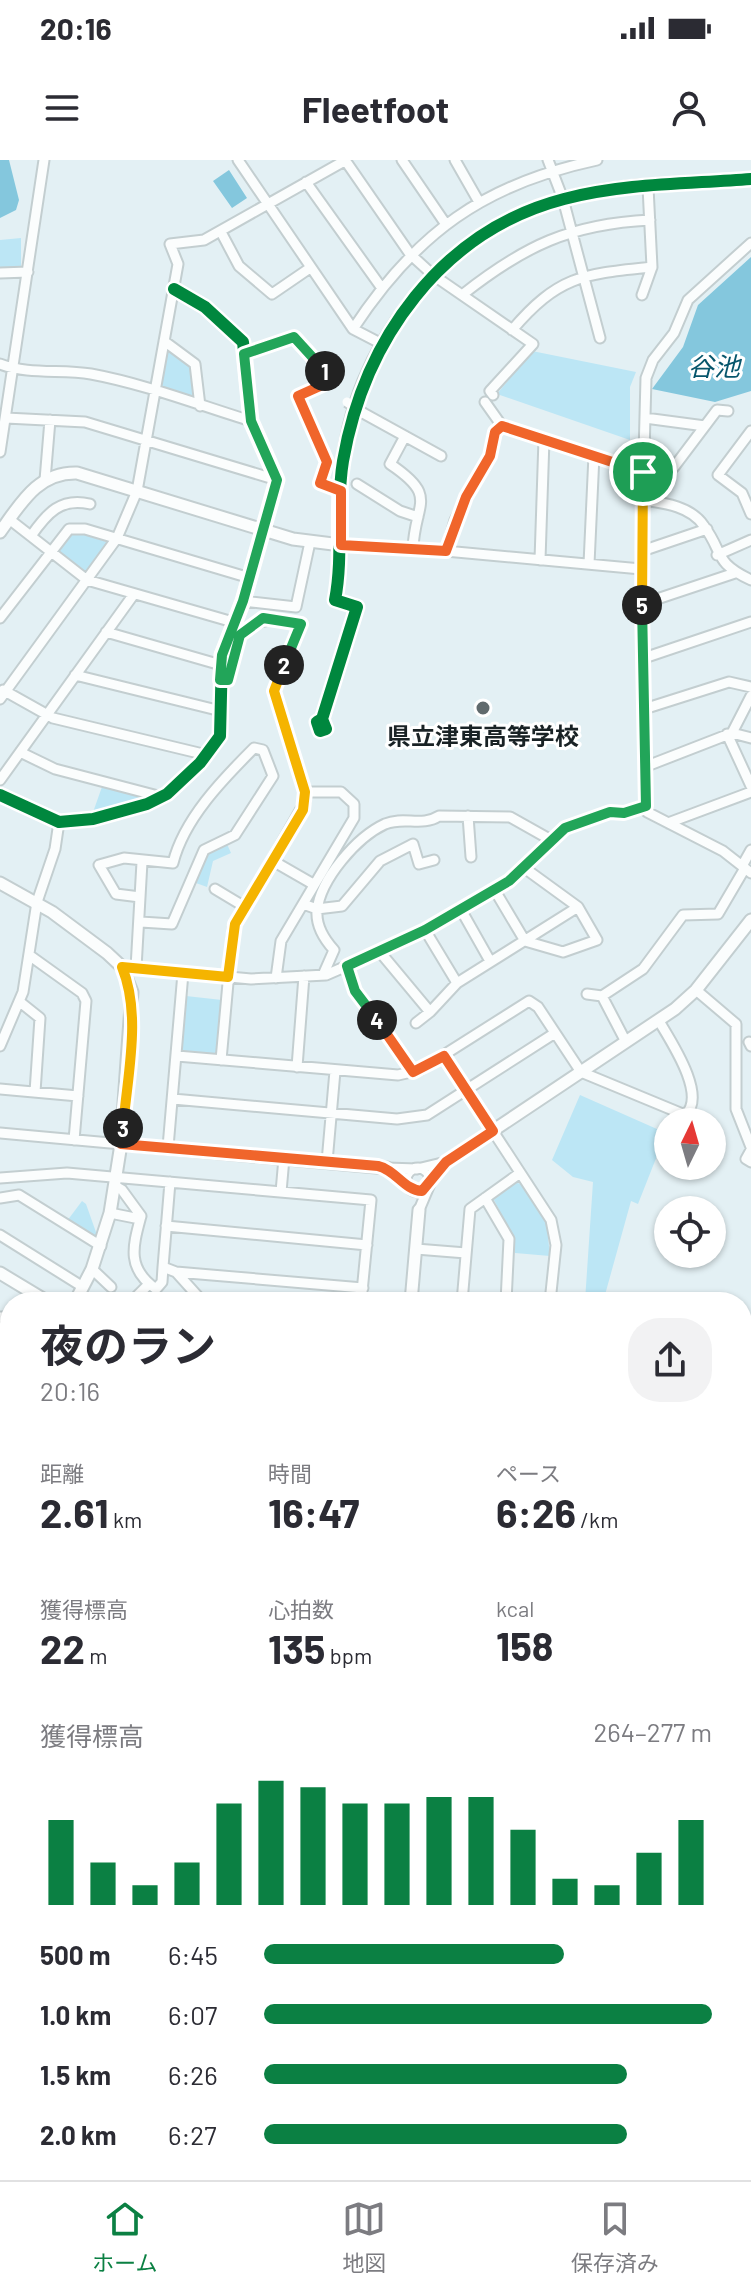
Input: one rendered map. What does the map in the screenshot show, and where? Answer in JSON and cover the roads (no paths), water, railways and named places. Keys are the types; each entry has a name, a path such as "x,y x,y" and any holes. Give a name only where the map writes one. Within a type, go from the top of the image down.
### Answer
{"street":[{"path":"0,452 44,160"},
{"path":"239,160 265,205 353,329 382,344"},
{"path":"207,755 48,714 2,693 117,538 137,491 178,264 170,244 204,240 221,232 346,160 410,254 433,275 533,344 490,391 489,399 502,426 643,472"},
{"path":"402,160 445,223"},
{"path":"353,329 381,287 410,254 445,223 550,165 597,160"},
{"path":"460,161 479,202"},
{"path":"550,165 563,199 600,338"},
{"path":"322,719 357,607 335,600 341,545 343,460 355,407 382,344 402,311 433,275 484,235 525,213 563,199 608,190 751,179"},
{"path":"306,182 381,287"},
{"path":"642,295 652,267 648,187"},
{"path":"462,295 504,261 571,232 615,222 650,220"},
{"path":"221,232 239,266 272,294 310,268"},
{"path":"746,869 723,851 647,812 641,569 647,372 674,333 684,307 751,243"},
{"path":"512,330 539,299 582,275 652,267"},
{"path":"0,273 28,272"},
{"path":"0,795 59,822 93,819 162,797 207,755 220,736 221,665 250,578 277,480 251,421 243,342 205,307 174,289"},
{"path":"244,354 294,337 327,373 329,382 298,396 330,462 320,483 341,491"},
{"path":"164,341 195,364 200,406"},
{"path":"0,364 13,369 92,374 251,421"},
{"path":"355,407 441,456"},
{"path":"644,453 658,456 674,467 717,410 728,411"},
{"path":"6,418 85,422 277,480"},
{"path":"645,418 705,426"},
{"path":"45,480 50,420"},
{"path":"446,551 466,497 490,456 495,432 502,426"},
{"path":"751,431 718,475 742,493 751,514"},
{"path":"405,436 390,464 416,486 423,499 413,548"},
{"path":"540,560 544,439"},
{"path":"589,564 594,455"},
{"path":"0,532 6,516 33,487 45,480 77,473 264,531 310,542 641,569"},
{"path":"357,484 400,511 418,517"},
{"path":"742,493 751,486"},
{"path":"642,500 677,506 707,529 717,555 735,573 751,580"},
{"path":"31,536 54,508 68,502 90,504"},
{"path":"6,516 87,580 233,622"},
{"path":"0,618 69,529 81,528 250,578"},
{"path":"642,551 707,529"},
{"path":"717,555 751,540"},
{"path":"243,601 296,607 310,542"},
{"path":"642,604 735,573"},
{"path":"0,780 134,594"},
{"path":"220,680 228,680 239,637 254,624 263,618 301,624 274,691 305,792 303,810 232,931 221,1060"},
{"path":"644,658 751,622"},
{"path":"106,632 221,665"},
{"path":"75,675 221,711"},
{"path":"644,709 729,682 751,687"},
{"path":"730,734 751,696"},
{"path":"647,766 730,734 751,738"},
{"path":"730,734 751,786"},
{"path":"140,897 116,894 99,865 124,858 173,863 183,833 226,779 254,748 263,750 273,776 235,835 204,850 172,924 141,922"},
{"path":"20,752 55,769 162,797"},
{"path":"276,978 281,941 351,823 355,808 341,792 305,792"},
{"path":"668,823 751,792"},
{"path":"122,967 228,977 323,975 425,930 494,889 565,828 610,812 624,813 646,806"},
{"path":"323,975 334,950 322,934 317,909 326,884 346,856 383,825 397,820 429,822 439,816 510,817 551,840"},
{"path":"468,816 471,857"},
{"path":"0,1046 3,1031 20,1002 37,902 55,849 59,822"},
{"path":"303,904 317,909 342,906 380,861 413,844 419,864 434,860"},
{"path":"587,994 602,996 643,969 683,915 718,914 746,869 751,850"},
{"path":"273,861 313,884"},
{"path":"136,968 142,862"},
{"path":"494,889 525,941 563,952 597,940 578,907 523,867"},
{"path":"0,883 37,902 107,953 122,967 132,992 116,1181 101,1246 80,1292"},
{"path":"215,889 245,907"},
{"path":"416,1023 457,983 578,907"},
{"path":"460,908 490,961"},
{"path":"419,1210 407,1185 408,1173 446,1162 659,1021 696,990 751,920"},
{"path":"425,930 457,983"},
{"path":"380,952 430,1012"},
{"path":"29,955 82,993 86,1001 74,1140"},
{"path":"347,966 355,991 413,1072"},
{"path":"168,1147 183,973"},
{"path":"297,1067 304,976"},
{"path":"696,990 736,1024 736,1109 751,1148 747,1163 751,1162"},
{"path":"602,996 626,1042"},
{"path":"177,1056 398,1075 413,1072 444,1056 529,1001 538,1007 581,1072 685,1115 693,1101 686,1071 659,1021"},
{"path":"20,1002 40,1018 35,1092"},
{"path":"173,1099 397,1119 427,1115 555,1033"},
{"path":"444,1056 554,1229 551,1292"},
{"path":"327,1162 335,1071"},
{"path":"0,1089 78,1096"},
{"path":"0,1133 417,1169 428,1175 429,1185"},
{"path":"281,1192 284,1158"},
{"path":"412,1292 419,1210 429,1185 446,1162"},
{"path":"387,1168 419,1191 429,1185"},
{"path":"0,1178 57,1173 116,1181 170,1182 371,1200 362,1292"},
{"path":"463,1292 470,1209 520,1173"},
{"path":"116,1181 140,1219 132,1257 137,1270 156,1289 162,1282 170,1182"},
{"path":"0,1198 19,1195 101,1246"},
{"path":"485,1198 509,1239 506,1292"},
{"path":"110,1213 140,1219"},
{"path":"166,1226 367,1245"},
{"path":"0,1235 83,1287"},
{"path":"416,1249 466,1253"},
{"path":"163,1267 176,1272 363,1288"},
{"path":"92,1269 111,1287"},
{"path":"176,1272 194,1292"},
{"path":"0,1273 31,1292"},
{"path":"141,1292 149,1284"},
{"path":"500,2180 506,2180"}],"water":[{"path":"0,160 9,160 19,200 16,210 0,218"},
{"path":"229,170 247,198 232,208 213,181"},
{"name":"谷池","path":"751,257 751,391 715,402 652,389 683,347 698,305"}],"place":[{"name":"県立津東高等学校","path":"483,708"}]}
